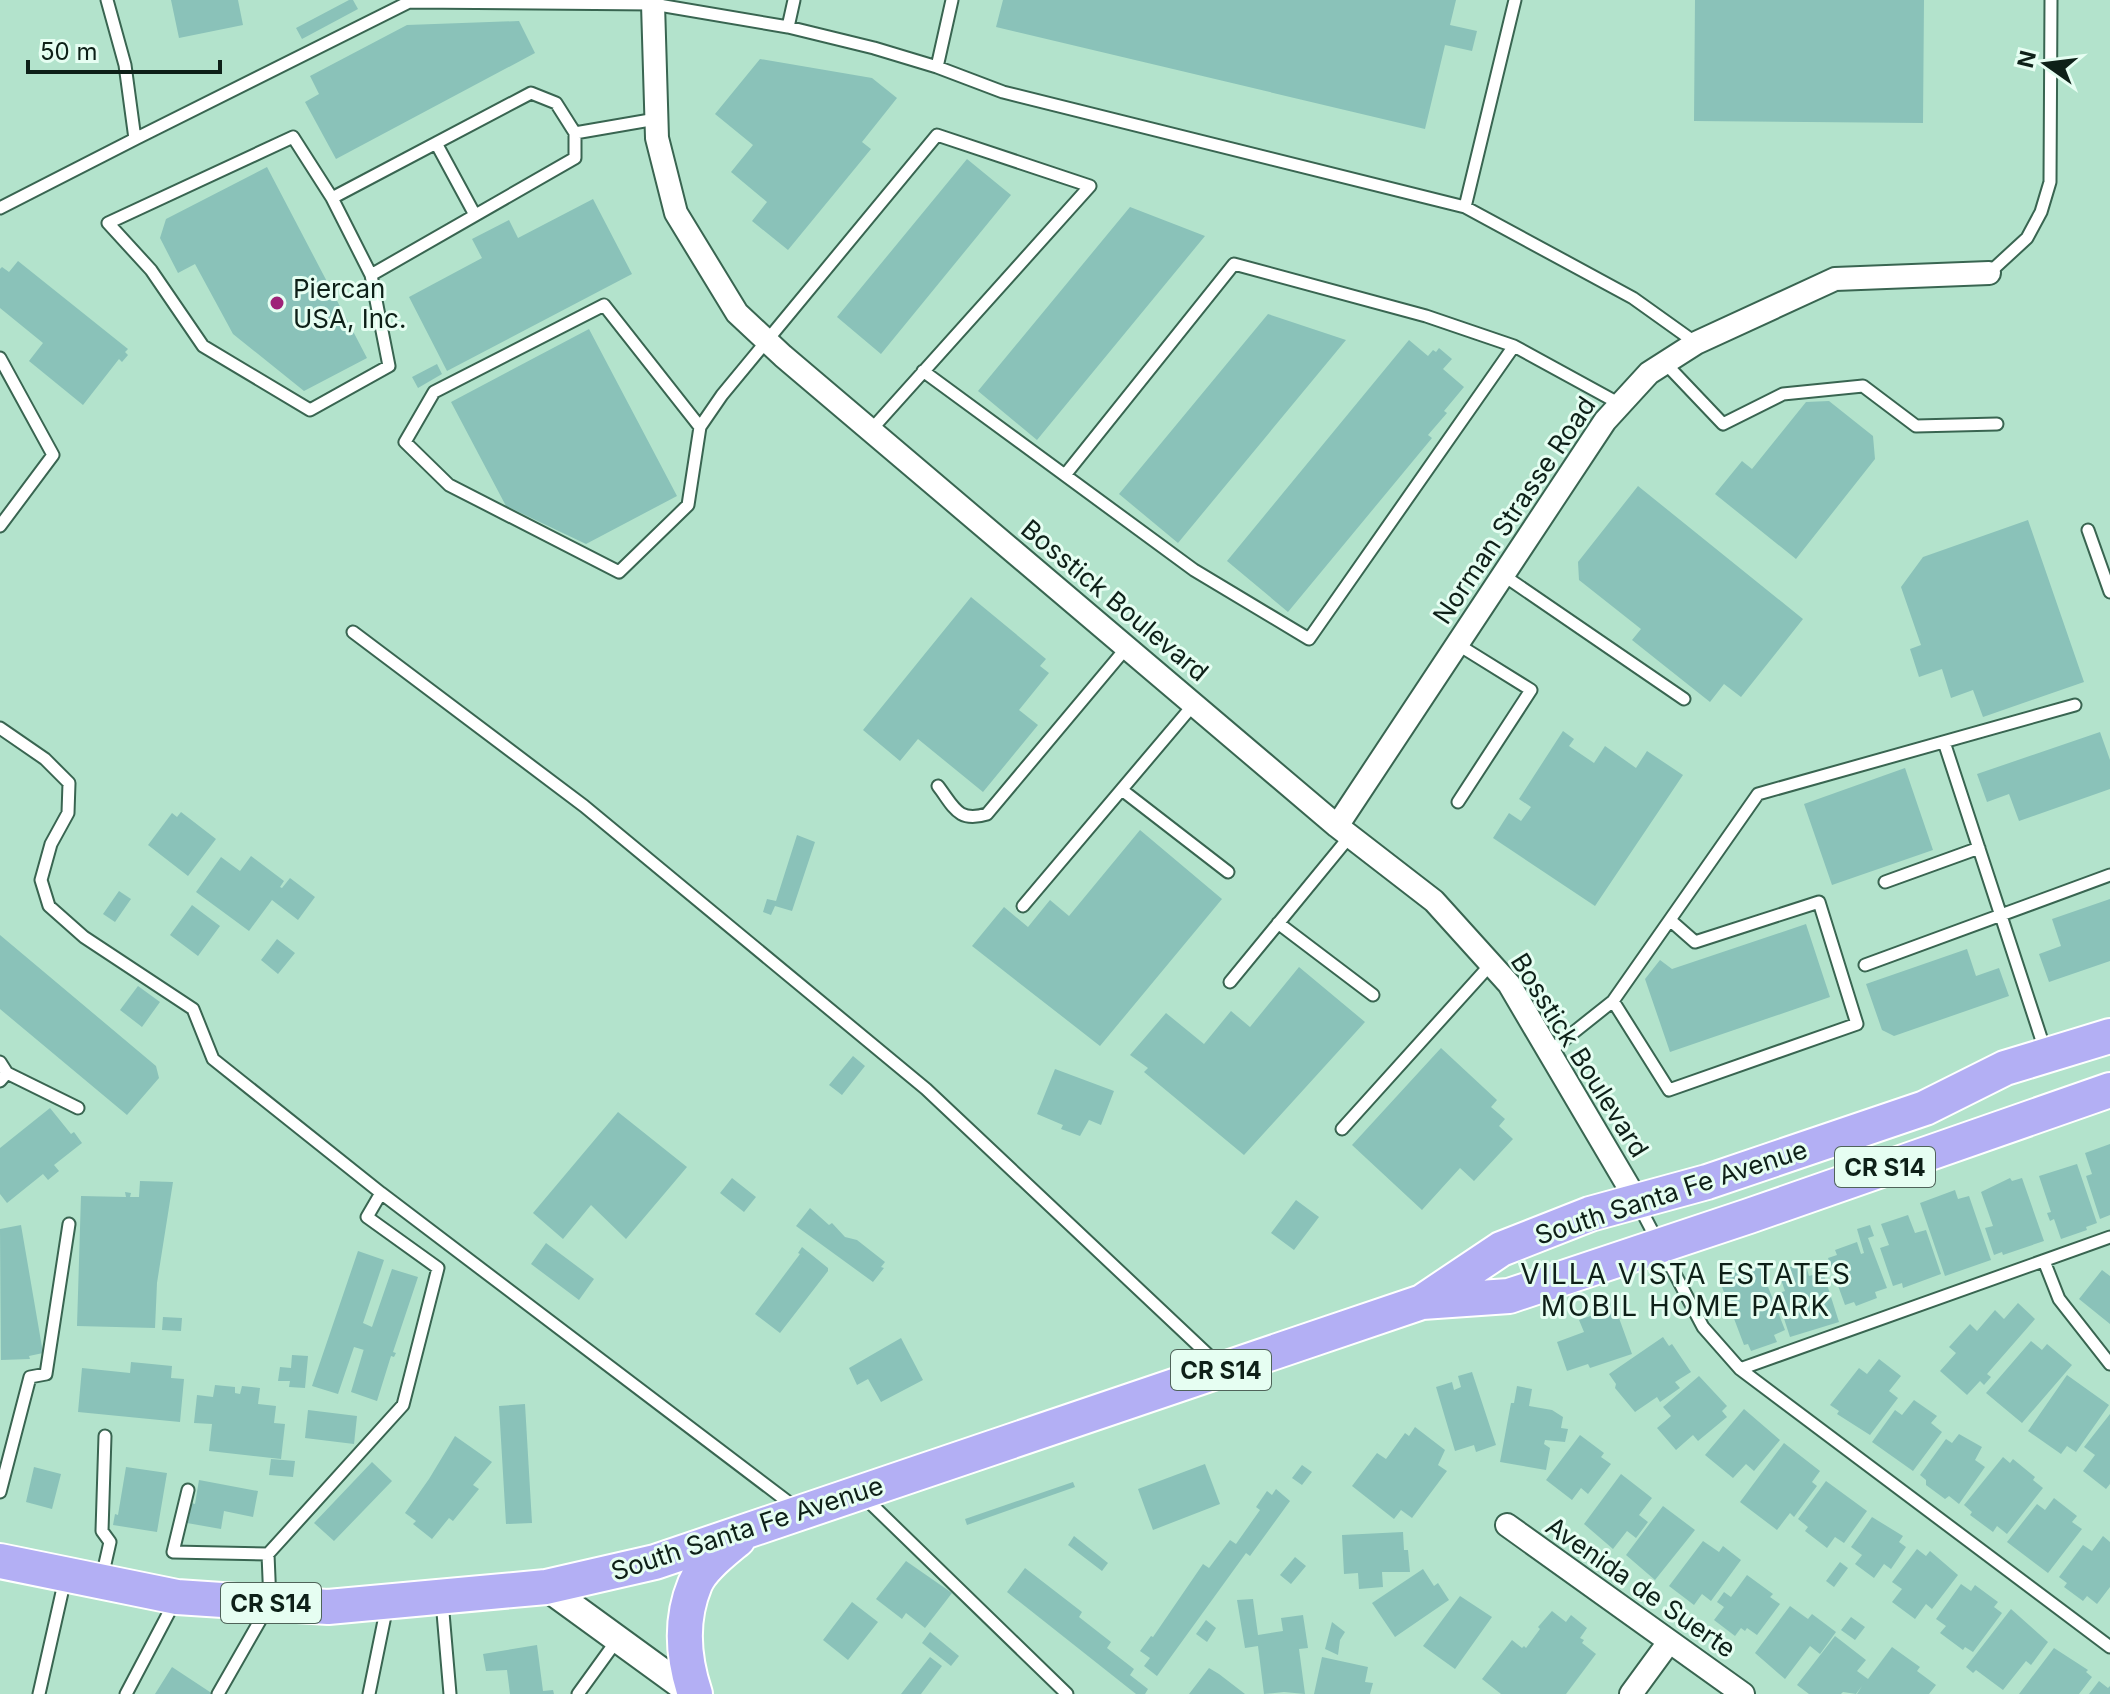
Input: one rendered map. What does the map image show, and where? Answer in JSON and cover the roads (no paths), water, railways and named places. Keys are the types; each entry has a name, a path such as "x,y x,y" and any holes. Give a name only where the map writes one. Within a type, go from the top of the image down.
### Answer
{"main road":[{"name":"South Santa Fe Avenue","path":"1422,1302 1501,1249 1590,1214 1707,1182 1925,1108 2005,1068 2110,1036"},
{"name":"South Santa Fe Avenue","path":"0,1561 177,1597 328,1607 546,1587 655,1562 1422,1302 1509,1296 2110,1090"},
{"path":"694,1694 688,1674 683,1629 696,1582 720,1554 750,1529"}],"street":[{"name":"Bosstick Boulevard","path":"650,2 657,138 676,213 737,313 1344,831 1434,901 1509,984 1637,1201"},
{"name":"Norman Strasse Road","path":"1344,831 1457,644 1605,421 1649,373 1696,343 1835,279 1989,273"},
{"name":"Avenida de Suerte","path":"1507,1525 1743,1694"},
{"path":"546,1587 694,1694"},
{"path":"1631,1694 1669,1642"}],"lane":[{"path":"107,0 125,65 135,139"},
{"path":"788,27 794,0"},
{"path":"937,67 952,0"},
{"path":"1465,207 1515,0"},
{"path":"1989,273 2027,238 2041,212 2050,182 2051,0"},
{"path":"0,208 409,2 650,2 788,27 937,67 1003,92 1465,207 1633,298 1696,343"},
{"path":"332,198 531,93 556,103 575,133 575,158 371,275"},
{"path":"575,133 656,119"},
{"path":"700,427 604,305 434,392 405,442 449,485 619,572 688,505 700,427 722,395 937,135 1090,186 871,430"},
{"path":"293,137 332,198 371,275 389,366 310,410 203,346 151,270 108,223 293,137"},
{"path":"436,143 475,215"},
{"path":"1065,475 1234,264 1426,316 1514,346 1620,404"},
{"path":"923,371 1194,570 1309,639 1514,346"},
{"path":"0,358 53,455 0,526"},
{"path":"1665,363 1723,424 1783,394 1863,386 1916,426 1997,424"},
{"path":"2088,530 2110,592"},
{"path":"1503,575 1684,699"},
{"path":"353,632 584,806 926,1089 1224,1369"},
{"path":"1457,644 1531,690 1458,802"},
{"path":"938,786 960,814 973,818 987,814 1127,647"},
{"path":"1023,906 1194,704"},
{"path":"1549,1052 1613,1001 1758,794 2075,705"},
{"path":"0,728 45,759 69,783 68,813 51,844 41,880 49,906 84,937 193,1009 213,1059 381,1193 803,1512"},
{"path":"1944,742 2047,1055"},
{"path":"1122,790 1228,872"},
{"path":"1230,982 1278,923 1344,831"},
{"path":"1885,882 1979,848"},
{"path":"1865,965 2110,875"},
{"path":"1613,1001 1669,1090 1857,1024 1819,902 1695,942 1670,920"},
{"path":"1278,923 1373,995"},
{"path":"1342,1129 1491,964"},
{"path":"0,1062 3,1077 78,1108"},
{"path":"218,1694 270,1603 268,1554 403,1405 438,1268 367,1217 381,1193"},
{"path":"1637,1201 1703,1327 1740,1369 2110,1647"},
{"path":"0,1492 30,1377 46,1374 69,1224"},
{"path":"1740,1369 2110,1237"},
{"path":"2044,1261 2059,1299 2110,1364"},
{"path":"101,1582 110,1542 102,1531 105,1436"},
{"path":"188,1490 173,1552 268,1554"},
{"path":"860,1492 1067,1694"},
{"path":"39,1694 66,1574"},
{"path":"126,1694 177,1597"},
{"path":"442,1597 450,1694"},
{"path":"369,1694 388,1601"},
{"path":"578,1694 617,1640"}],"place":[{"name":"Piercan USA, Inc.","path":"277,303"}],"district":[{"name":"VILLA VISTA ESTATES MOBIL HOME PARK","path":"1686,1290"}]}
